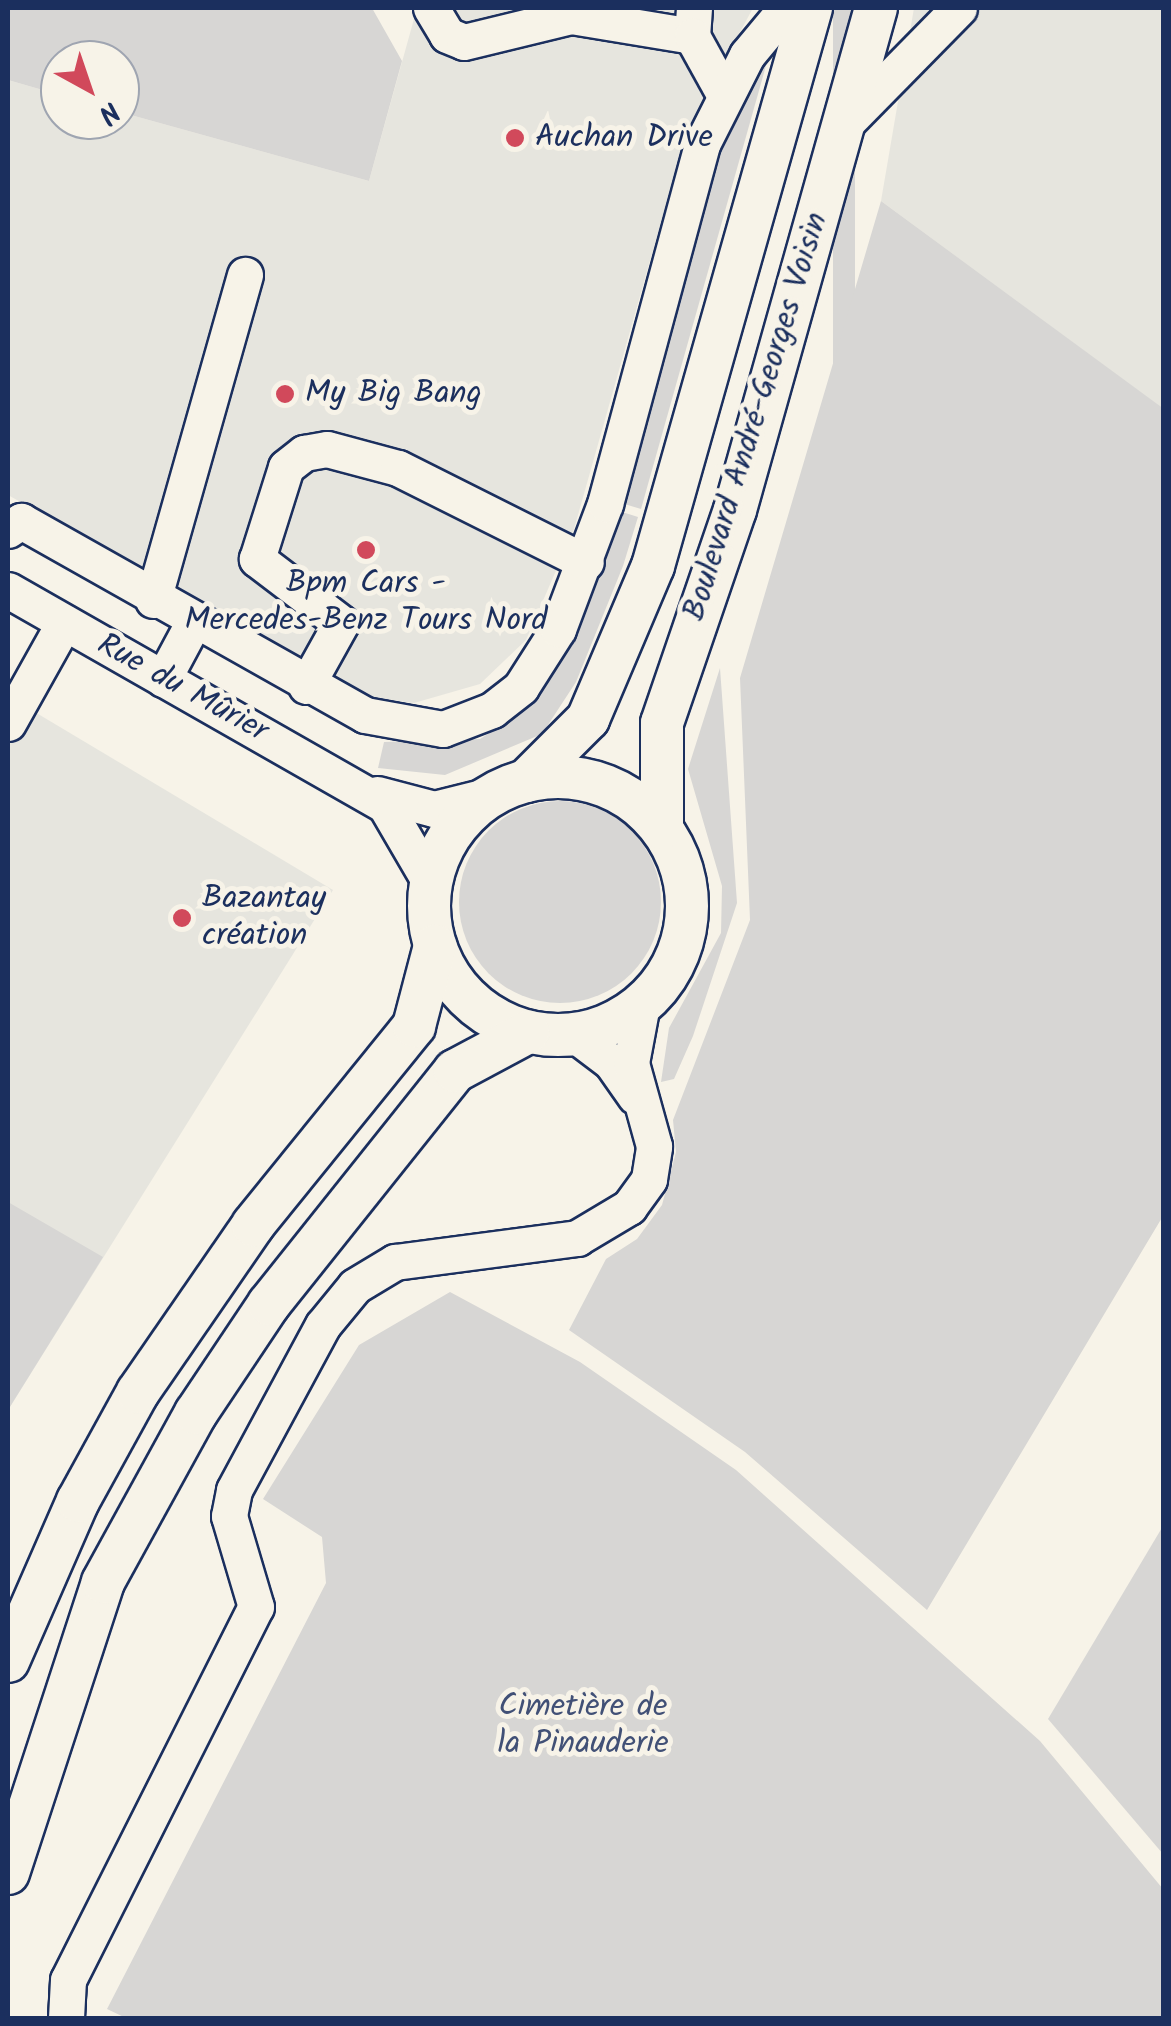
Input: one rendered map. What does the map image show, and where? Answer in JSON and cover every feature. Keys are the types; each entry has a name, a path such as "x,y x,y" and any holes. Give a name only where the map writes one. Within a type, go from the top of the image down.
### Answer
{"main road":[{"name":"Boulevard André-Georges Voisin","path":"510,787 588,719 653,566 811,8"},
{"name":"Boulevard André-Georges Voisin","path":"662,828 662,724 735,510 876,8"},
{"path":"8,1661 78,1500 138,1392 253,1225 414,1026 434,946 430,882 452,831 510,787 601,784 662,828 680,862 686,920 667,974 642,1004 574,1034 528,1032 472,1003 434,946"},
{"path":"8,1874 103,1582 196,1413 288,1280 455,1071 528,1032"}],"street":[{"path":"431,8 447,35 464,42 572,16 693,22 724,94"},
{"path":"8,530 22,521 193,623 365,715 443,729 492,710 521,687 558,629 586,562 724,94 786,8"},
{"path":"841,128 959,8"},
{"path":"153,600 244,276"},
{"path":"306,686 342,623 257,559 286,468 304,452 327,449 398,468 586,562"},
{"name":"Rue du Mûrier","path":"8,590 358,787 401,822 430,882"},
{"path":"163,679 193,623"},
{"path":"8,723 64,624"},
{"name":"Rue du Mûrier","path":"358,787 434,809 510,787"},
{"path":"66,2018 68,1980 256,1607 235,1548 234,1490 354,1286 395,1262 578,1238 606,1226 650,1179 654,1146 630,1064 642,1004"},
{"path":"574,1034 612,1062 640,1105"}],"shaded area":[{"path":"417,8 753,8 687,130 574,529 526,640 480,684 414,703 369,697 8,495 8,80 40,89 40,140 140,140 140,118 369,181"},
{"path":"914,8 1163,8 1163,409 881,201"},
{"path":"8,696 333,890 8,1410"}],"green space":[{"path":"8,8 372,8 402,61 369,181 140,118 140,40 40,40 40,89 8,80"},
{"path":"833,8 855,8 855,641 833,641"},
{"path":"769,55 641,509 621,503 717,149"},
{"path":"881,201 1164,409 1163,1216 927,1610 745,1452 569,1330 606,1259 637,1239 662,1205 676,1152 673,1120 750,920 740,678"},
{"path":"619,511 638,517 623,566 576,682 542,734 445,775 378,768 384,742 480,739 533,705 577,630"},
{"path":"720,668 737,903 693,1036 674,1079 661,1082 669,1028 721,933 722,886 688,769"},
{"path":"560,801 598,809 631,831 653,864 661,902 653,940 631,973 598,995 560,1003 522,995 489,973 467,940 459,902 467,864 489,831 522,809"},
{"path":"8,1202 103,1257 8,1410"},
{"name":"Cimetière de la Pinauderie","path":"450,1292 580,1362 736,1470 1040,1741 1163,1889 1163,2018 126,2018 107,2009 326,1583 322,1537 263,1499 359,1345"},
{"path":"1163,1526 1163,1854 1048,1719"}],"place":[{"name":"Auchan Drive","path":"515,138"},
{"name":"My Big Bang","path":"285,394"},
{"name":"Bpm Cars - Mercedes-Benz Tours Nord","path":"366,550"},
{"name":"Bazantay création","path":"182,918"}]}
